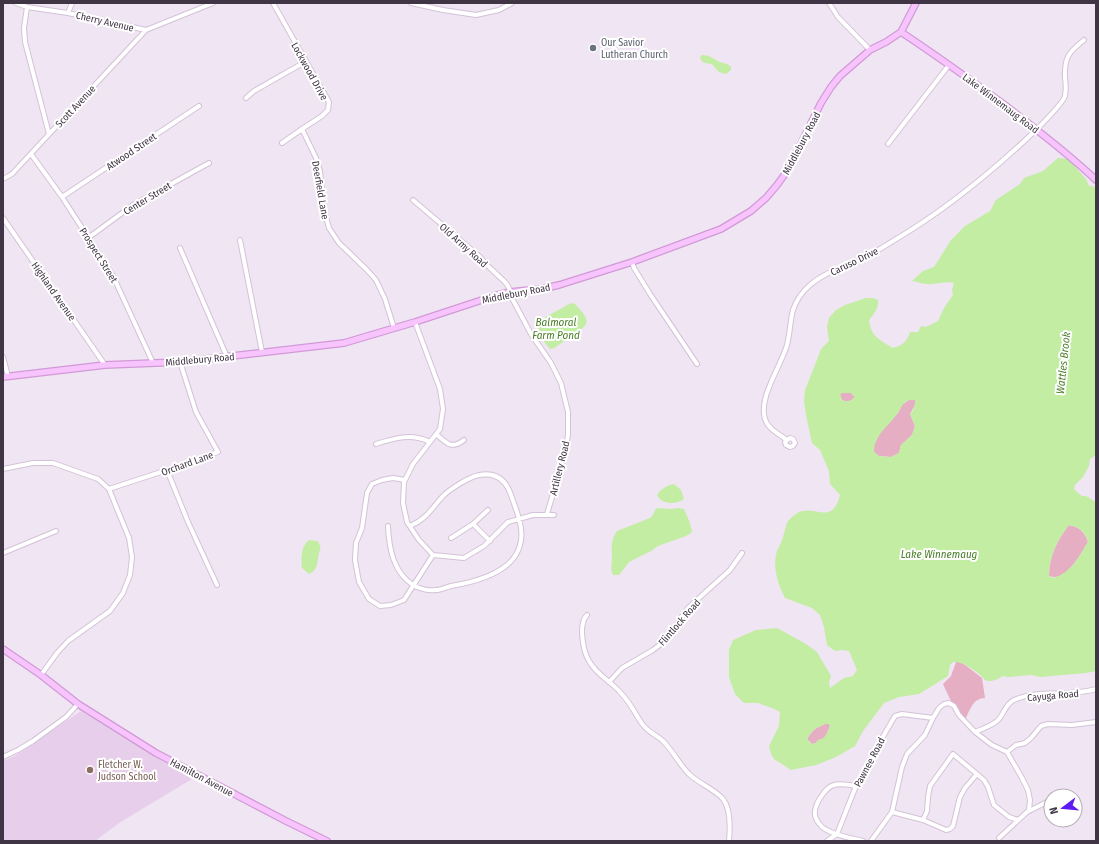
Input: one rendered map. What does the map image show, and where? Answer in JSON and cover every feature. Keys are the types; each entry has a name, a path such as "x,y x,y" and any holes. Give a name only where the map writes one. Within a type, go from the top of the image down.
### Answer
{"street":[{"name":"Cherry Avenue","path":"16,3 27,7 68,13 146,30 213,3"},
{"path":"68,13 72,3"},
{"name":"Lockwood Drive","path":"273,3 328,102 328,110 322,116 282,143"},
{"path":"411,3 476,15 499,10 512,3"},
{"path":"829,3 838,17 870,50"},
{"path":"902,32 916,3"},
{"path":"27,7 24,28 25,42 49,134"},
{"name":"Scott Avenue","path":"3,179 12,174 146,30"},
{"name":"Middlebury Road","path":"5,376 104,365 180,362 344,343 415,322 484,299 510,292 534,290 559,285 632,262 721,229 751,211 766,198 777,185 797,152 821,103 840,76 870,50 902,32"},
{"name":"Lake Winnemaug Road","path":"902,32 950,65 1037,129 1080,164 1096,180"},
{"name":"Caruso Drive","path":"787,440 769,427 765,419 764,410 765,399 787,346 793,310 800,296 809,285 821,277 865,257 926,220 958,197 1006,158 1037,129 1064,97 1066,88 1064,67 1066,60 1068,55 1084,40"},
{"path":"246,98 254,91 305,62"},
{"path":"888,144 950,65"},
{"name":"Atwood Street","path":"62,197 199,106"},
{"name":"Deerfield Lane","path":"302,129 316,158 320,171 324,210 329,228 339,244 376,280 385,299 394,328"},
{"name":"Prospect Street","path":"31,154 62,197 113,276 153,363"},
{"name":"Center Street","path":"88,238 133,205 209,163"},
{"name":"Old Army Road","path":"413,200 480,257 505,282 510,292"},
{"name":"Highland Avenue","path":"3,218 104,365"},
{"path":"240,240 262,352"},
{"path":"180,248 227,357"},
{"path":"632,262 650,294 697,364"},
{"name":"Artillery Road","path":"510,292 534,338 556,372 561,383 567,405 568,426 564,457 547,514"},
{"path":"415,322 440,389 443,409 440,429 413,464 405,480 403,503 407,522 419,540 433,555 464,558 484,546 508,522 532,515 554,515"},
{"path":"3,357 5,376"},
{"name":"Orchard Lane","path":"109,489 218,452 196,412 180,362"},
{"path":"436,434 452,446 457,445 464,440"},
{"path":"376,444 395,438 414,437 422,438 430,442"},
{"path":"3,469 33,463 53,463 98,479 109,489 129,538 132,557 130,575 123,593 110,611 68,641 41,675"},
{"path":"167,470 188,522 217,585"},
{"path":"388,526 388,540 395,565 401,575 413,585 423,589 436,590 487,577 502,568 514,558 520,546 522,535 519,519 509,489 500,478 490,474 478,475 467,479 444,495 425,518 410,526"},
{"path":"405,480 393,478 382,480 372,484 367,493 362,528 356,542 355,560 359,582 369,599 380,606 391,606 404,600 433,555"},
{"path":"451,538 474,524 488,510"},
{"path":"474,524 490,541"},
{"path":"3,553 56,530"},
{"name":"Flintlock Road","path":"610,682 622,668 653,650 666,640 688,608 730,570 742,553"},
{"path":"587,615 584,618 582,633 589,661 597,672 620,691 645,728 662,740 690,775 724,800 728,809 730,827 729,841"},
{"name":"Hamilton Avenue","path":"3,649 41,675 78,704 156,753 327,841"},
{"name":"Cayuga Road","path":"975,732 996,722 1001,717 1008,703 1014,700 1032,695 1077,693 1096,689"},
{"path":"871,841 892,812 902,767 907,754 925,735 939,708 944,704 949,703 954,706 959,715 975,732 992,745 1007,752 1028,790 1030,800 1029,810"},
{"path":"3,757 33,741 66,717 78,704"},
{"name":"Pawnee Road","path":"837,834 856,786 870,764 881,740 895,716 902,714 933,718"},
{"path":"1007,752 1031,738 1042,726 1048,724 1072,725 1096,722"},
{"path":"923,820 927,811 930,786 954,754 984,780 994,805 1009,817 1018,820"},
{"path":"892,812 923,820 946,830 950,829 953,826 960,797 965,788 977,774"},
{"path":"856,786 835,784 827,788 815,811 817,822 823,828 837,834 863,841"},
{"path":"999,838 1029,810 1043,803"},
{"path":"827,841 837,834"}],"shaded area":[{"path":"851,393 854,398 848,401 842,400 840,394"},
{"path":"909,400 915,400 915,405 910,414 915,426 912,435 901,445 899,453 891,457 879,456 874,452 874,445 881,431 898,413 902,405"},
{"path":"1069,525 1081,530 1088,542 1067,571 1055,577 1049,576 1050,562 1054,549"},
{"path":"960,661 982,678 985,698 975,702 965,720 957,714 943,684 951,676 956,662"},
{"name":"Fletcher W. Judson School","path":"81,711 192,779 119,823 95,841 3,841 3,761 15,756"},
{"path":"825,724 829,724 830,726 826,735 816,743 812,744 807,739 815,729"}],"water":[{"path":"702,55 709,56 720,62 728,64 731,67 731,70 726,74 719,72 712,64 704,63 702,61 700,57"},
{"name":"Lake Winnemaug","path":"1058,158 1068,159 1086,179 1089,186 1093,186 1096,189 1096,455 1090,459 1089,466 1083,477 1075,485 1074,489 1082,496 1086,496 1096,502 1096,671 1040,677 1032,675 1003,676 990,681 985,680 966,665 953,662 950,665 948,676 919,694 899,697 884,703 863,731 855,746 836,757 816,765 791,770 774,759 769,746 779,726 780,712 758,703 744,703 735,694 729,677 729,650 733,640 756,630 777,628 806,644 817,652 831,676 829,682 830,688 844,678 853,676 857,670 849,651 835,651 827,645 820,615 812,608 785,598 775,569 777,551 789,519 802,511 827,512 832,510 837,505 840,495 830,484 829,471 820,450 812,443 804,401 805,390 821,349 829,341 827,327 829,318 836,310 845,305 866,298 878,300 876,311 869,320 870,326 877,337 893,348 904,343 910,332 918,332 921,326 926,327 938,321 944,308 953,295 952,290 954,283 946,282 927,284 912,281 923,271 934,267 951,240 965,226 990,211 996,200 1020,184 1024,178 1043,171","holes":["851,393 854,398 850,401 844,401 842,400 840,394","909,400 915,400 914,408 910,414 915,426 912,435 901,445 899,453 891,457 879,456 874,452 876,441 899,412 902,405","1069,525 1076,527 1082,530 1088,542 1074,564 1065,572 1053,578 1049,576 1050,562 1054,549","825,724 829,724 830,726 825,737 812,744 807,739 817,728"]},
{"name":"Balmoral Farm Pond","path":"571,303 575,304 581,310 586,319 585,326 570,337 571,340 569,338 550,349 541,337 538,323 542,319"},
{"path":"674,484 681,490 684,499 673,503 662,501 657,495 666,487"},
{"path":"657,508 684,509 690,523 691,533 658,546 629,562 619,575 613,575 611,569 612,545 613,538 617,531 650,518"},
{"path":"309,540 317,541 320,547 316,568 309,574 302,568 302,552 304,546"}],"place":[{"name":"Our Savior Lutheran Church","path":"593,48"},
{"name":"Fletcher W. Judson School","path":"90,770"}],"water label":[{"name":"Wattles Brook","path":"1063,363"}]}
